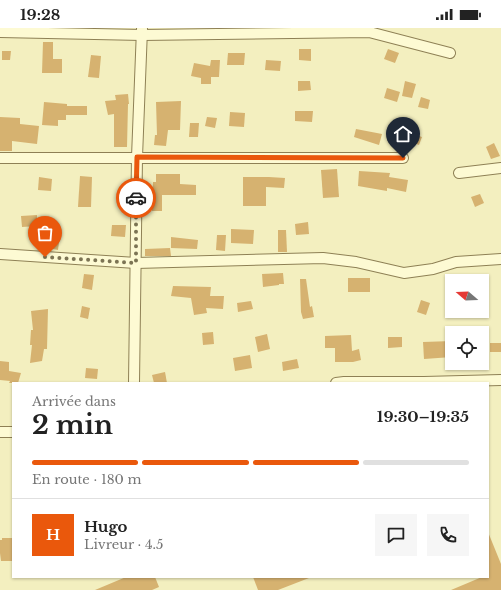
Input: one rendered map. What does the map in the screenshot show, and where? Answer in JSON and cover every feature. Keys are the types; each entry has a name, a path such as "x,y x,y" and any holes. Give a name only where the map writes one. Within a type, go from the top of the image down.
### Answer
{"street":[{"path":"134,382 137,157 142,31"},
{"path":"0,32 369,32 450,53"},
{"path":"0,158 403,158"},
{"path":"459,173 501,168"},
{"path":"0,254 136,263 323,258 356,262 404,273 433,269 456,262 501,259"},
{"path":"344,382 501,380"},
{"path":"0,432 12,432"}],"building":[{"path":"43,42 53,42 53,59 62,59 62,73 42,73"},
{"path":"299,49 311,49 311,61 299,60"},
{"path":"388,49 399,53 395,63 384,59"},
{"path":"2,51 11,51 10,60 2,60"},
{"path":"228,53 245,53 244,65 227,65"},
{"path":"91,55 101,56 99,78 88,77"},
{"path":"211,60 220,60 219,77 211,77 211,84 201,84 201,78 191,76 194,63 210,66"},
{"path":"266,60 281,61 280,71 265,70"},
{"path":"298,81 310,81 311,90 298,91"},
{"path":"405,81 416,84 412,98 402,96"},
{"path":"387,88 400,92 397,102 384,98"},
{"path":"128,94 127,147 114,147 114,114 108,115 105,101 116,100 115,95"},
{"path":"421,97 430,100 428,109 418,107"},
{"path":"181,101 180,130 168,130 166,146 154,145 155,135 157,135 156,102"},
{"path":"44,102 67,104 67,106 87,106 87,115 66,115 66,120 58,120 58,126 42,125"},
{"path":"295,111 313,111 312,122 295,121"},
{"path":"230,112 245,113 244,127 229,126"},
{"path":"0,117 20,118 20,124 39,126 37,144 12,141 12,151 0,151"},
{"path":"207,117 217,118 215,128 205,126"},
{"path":"190,123 199,123 198,137 189,137"},
{"path":"390,128 399,130 396,140 388,138"},
{"path":"356,129 382,134 379,145 354,137"},
{"path":"413,134 422,137 419,145 411,142"},
{"path":"494,143 500,156 491,159 486,147"},
{"path":"337,169 339,197 323,198 321,170"},
{"path":"359,171 390,173 389,177 408,180 406,192 387,188 387,191 358,186"},
{"path":"156,174 180,174 180,184 196,185 196,195 162,195 162,211 152,211 153,182 156,182"},
{"path":"80,176 92,177 91,207 78,207"},
{"path":"39,177 52,179 51,191 38,190"},
{"path":"243,177 285,178 284,188 266,187 266,206 243,206"},
{"path":"480,194 484,203 475,207 471,197"},
{"path":"37,215 37,226 22,227 21,216"},
{"path":"308,222 309,234 296,235 295,224"},
{"path":"112,225 126,225 125,237 111,236"},
{"path":"231,229 254,230 253,244 231,243"},
{"path":"278,230 286,230 287,252 278,252"},
{"path":"50,234 60,235 58,250 48,248"},
{"path":"217,235 226,235 225,251 216,250"},
{"path":"171,237 198,240 197,249 171,248"},
{"path":"170,248 171,256 145,256 145,249"},
{"path":"283,273 284,284 263,287 262,274"},
{"path":"84,274 94,275 92,290 82,288"},
{"path":"348,278 370,278 370,292 348,292"},
{"path":"300,279 306,279 310,307 312,306 314,317 303,319 301,312"},
{"path":"173,286 211,287 210,296 224,296 223,309 206,308 207,313 194,315 191,298 171,296"},
{"path":"421,300 430,303 426,315 417,312"},
{"path":"251,301 253,309 238,312 237,303"},
{"path":"82,306 90,308 88,319 80,317"},
{"path":"48,309 47,349 44,349 42,361 30,363 32,345 30,345 31,330 33,330 31,311"},
{"path":"213,332 214,344 203,345 202,333"},
{"path":"267,334 270,349 258,352 255,337"},
{"path":"351,335 352,351 359,349 361,360 353,362 335,362 335,348 325,348 325,336"},
{"path":"388,337 402,337 402,347 388,348"},
{"path":"445,341 445,358 424,359 423,342"},
{"path":"490,343 501,343 501,352 490,352"},
{"path":"250,355 252,368 235,371 233,358"},
{"path":"297,359 299,368 283,371 282,362"},
{"path":"0,361 9,362 9,371 21,373 18,382 9,383 10,381 0,380"},
{"path":"86,368 98,369 97,379 85,378"},
{"path":"165,372 167,382 154,382 152,375"},
{"path":"489,534 501,564 501,590 451,590 480,578 489,578"},
{"path":"2,538 12,538 12,561 1,561 0,540 2,540"},
{"path":"124,578 155,578 159,587 152,590 95,590"},
{"path":"253,578 309,578 278,590 258,590"}],"way so far":[{"path":"45,257 136,263 136,198"}],"route":[{"path":"136,198 137,157 403,158"}]}
